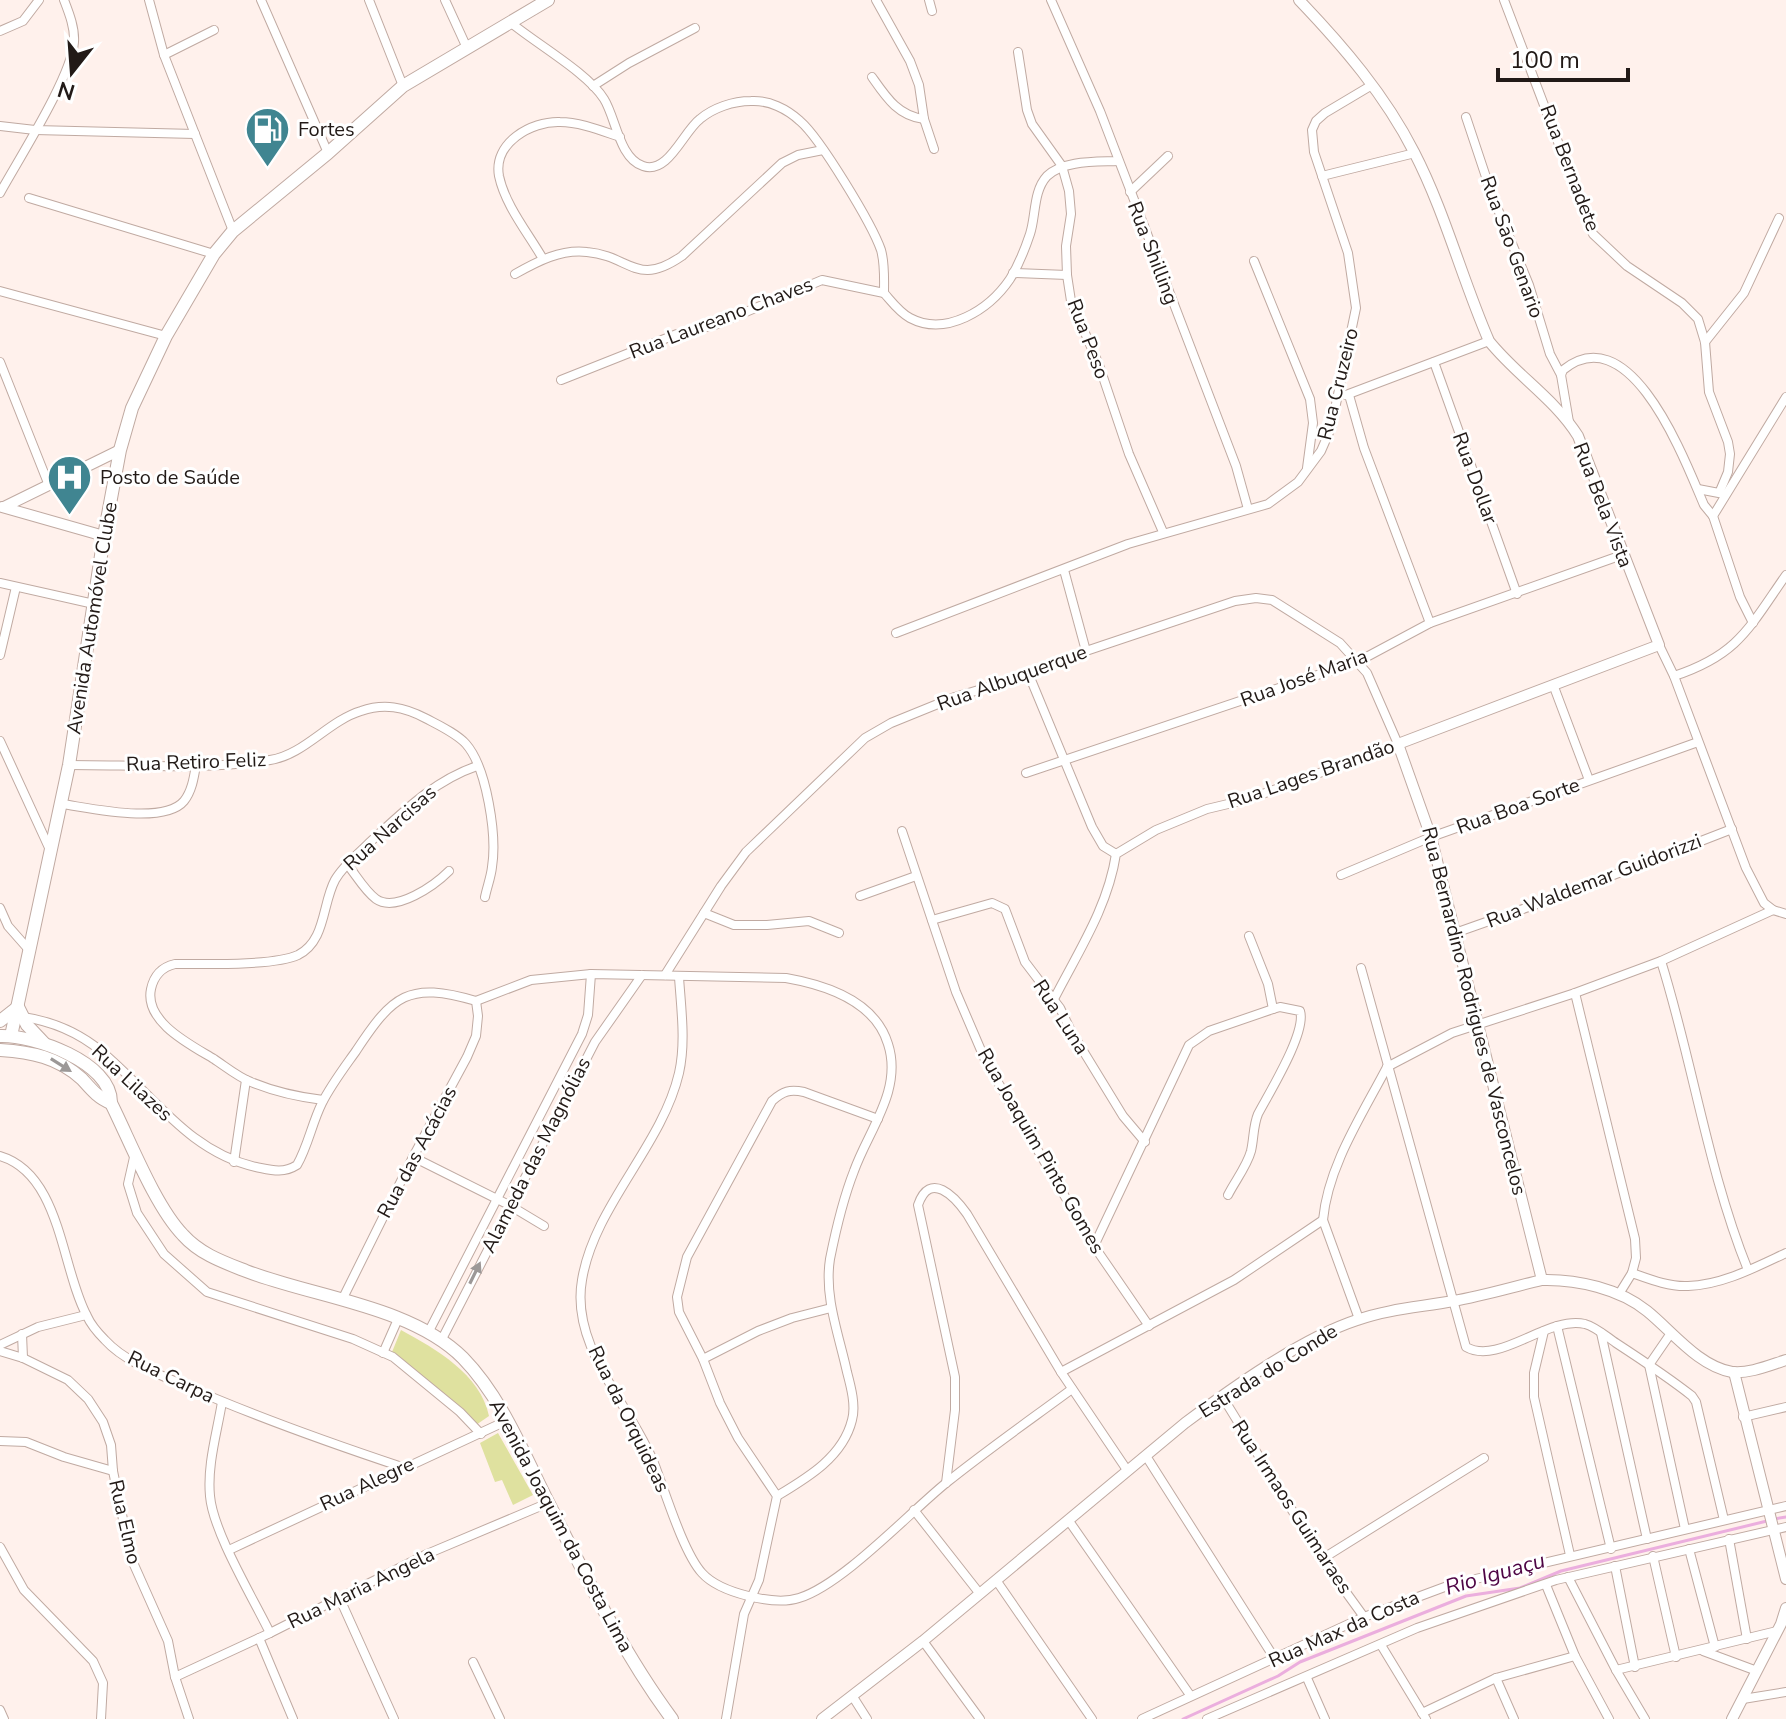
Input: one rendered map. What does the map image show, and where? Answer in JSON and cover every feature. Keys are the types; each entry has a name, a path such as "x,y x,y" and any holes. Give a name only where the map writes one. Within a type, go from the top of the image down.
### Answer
{"main road":[{"name":"Avenida Automóvel Clube","path":"4,1038 21,1012 30,951 69,765 120,450 132,408 166,336 214,254 233,231 403,86 548,0"},
{"path":"0,1021 21,1012 35,1035 45,1043"},
{"path":"4,1038 32,1052"},
{"name":"Avenida Joaquim da Costa Lima","path":"4,1038 45,1043 69,1054 93,1071 111,1095 111,1103 170,1220 185,1238 203,1252 279,1284 342,1300 398,1319 441,1341 471,1368 506,1421 622,1639 672,1719"},
{"name":"Avenida Joaquim da Costa Lima","path":"0,1050 32,1052 50,1058 102,1100 111,1103"}],"street":[{"path":"0,31 23,21 39,0"},
{"path":"0,193 63,78 73,50 72,21 64,0"},
{"path":"149,0 164,55 233,231"},
{"path":"261,0 328,153"},
{"path":"369,0 403,86"},
{"path":"445,0 467,48"},
{"path":"876,0 910,61 922,94 924,119 934,149"},
{"path":"929,0 932,11"},
{"name":"Rua Shilling","path":"1051,0 1100,111 1236,466 1248,509"},
{"name":"Rua Bela Vista","path":"1299,0 1372,85 1392,112 1415,153 1489,341 1504,360 1569,422 1674,676 1756,890 1773,910"},
{"name":"Rua Bernadete","path":"1504,0 1593,234 1627,266 1690,309 1698,319 1705,342"},
{"path":"510,22 593,86 610,108 628,153 637,164 647,168 664,163 696,121 722,106 750,101 782,108 808,129 869,226 884,263 884,293 902,313 933,325 949,325 966,318 1005,285 1029,235 1045,178 1062,166 1118,161"},
{"path":"593,86 695,28"},
{"path":"164,55 214,30"},
{"name":"Rua Peso","path":"1018,52 1032,124 1062,166 1071,214 1066,246 1071,301 1099,365 1129,454 1163,532"},
{"path":"872,77 901,111 910,117 924,119"},
{"name":"Rua Cruzeiro","path":"896,633 1163,532 1268,504 1306,473 1326,439 1356,308 1348,253 1314,152 1312,130 1316,121 1372,85"},
{"name":"Rua Sāo Genario","path":"1466,117 1492,195 1529,285 1550,354 1561,375 1569,422"},
{"path":"543,259 504,192 498,174 499,160 504,150 527,129 560,122 620,137"},
{"path":"0,126 35,130 195,134"},
{"path":"515,274 543,259 586,251 645,271 667,266 682,256 782,163 798,155 823,150"},
{"path":"1322,176 1415,153"},
{"path":"1130,192 1168,156"},
{"path":"29,198 214,254"},
{"path":"1723,493 1730,454 1709,392 1705,342 1744,293 1779,218"},
{"path":"1254,261 1310,399 1313,432 1306,473"},
{"path":"1013,273 1067,275"},
{"name":"Rua Laureano Chaves","path":"561,380 677,334 728,319 822,280 884,293"},
{"path":"0,291 166,336"},
{"path":"1338,396 1349,395 1489,341"},
{"path":"1561,375 1568,366 1598,358 1619,365 1632,375 1661,418 1704,505 1713,516 1740,597 1753,623"},
{"path":"0,362 48,483"},
{"name":"Rua Dollar","path":"1434,362 1517,594"},
{"path":"1349,395 1364,448 1430,623"},
{"path":"1713,516 1723,493 1786,397"},
{"path":"2,506 120,450"},
{"path":"1698,489 1723,493"},
{"path":"2,506 104,536"},
{"name":"Rua José Maria","path":"1026,773 1359,661 1430,623 1622,555"},
{"path":"1064,570 1086,651"},
{"path":"1674,676 1711,662 1736,643 1786,575"},
{"path":"0,583 94,604"},
{"path":"0,655 16,587"},
{"name":"Rua Albuquerque","path":"665,975 746,852 865,738 891,723 955,697 1029,675 1086,651 1235,601 1256,598 1272,600 1340,643 1367,673 1398,744"},
{"name":"Rua Lages Brandão","path":"1116,854 1156,830 1207,809 1249,799 1659,645"},
{"path":"1029,675 1098,839 1116,854 1101,910 1054,999"},
{"path":"1554,687 1589,780"},
{"name":"Rua Retiro Feliz","path":"69,765 196,765 274,760 358,711 381,706 396,707 440,726 464,742 477,766"},
{"path":"0,741 51,852"},
{"name":"Rua Boa Sorte","path":"1341,875 1431,837 1698,742"},
{"name":"Rua Bernardino Rodrigues de Vasconcelos","path":"1398,744 1431,837 1542,1280"},
{"path":"62,804 156,813 175,808 184,801 191,788 196,765"},
{"path":"477,766 484,785 493,849 485,897"},
{"name":"Rua Narcisas","path":"323,1100 287,1095 246,1080 177,1035 158,1017 150,994 153,981 161,970 175,964 272,961 296,956 316,938 335,879 347,864 430,789 456,773 477,766"},
{"name":"Rua Waldemar Guidorizzi","path":"1455,933 1732,829"},
{"name":"Rua Joaquim Pinto Gomes","path":"902,831 956,992 986,1062 1094,1246 1149,1326"},
{"path":"347,864 375,898 388,903 413,897 435,885 449,871"},
{"path":"860,896 916,876"},
{"name":"Rua Luna","path":"932,920 992,903 1005,909 1025,962 1054,999 1123,1116 1145,1142"},
{"path":"0,908 8,926 30,951"},
{"path":"1359,1319 1323,1220 1325,1198 1387,1067 1452,1033 1661,961 1773,910 1786,914"},
{"path":"704,913 734,925 809,921 839,933"},
{"path":"1249,936 1268,984 1273,1009"},
{"path":"1661,961 1682,1029 1728,1211 1748,1270"},
{"path":"1361,968 1466,1347 1473,1351 1490,1350 1557,1326 1584,1324 1649,1365 1692,1396 1699,1411 1724,1520"},
{"path":"323,1100 376,1021 392,1003 412,993 438,991 476,1001 497,990 531,980 591,974 665,975 786,978 837,991 857,1004 877,1022 888,1044 890,1079 878,1119 854,1170 840,1215 828,1282 831,1308 850,1382 853,1416 841,1445 814,1473 777,1496"},
{"name":"Alameda das Magnólias","path":"428,1333 586,1024 591,974"},
{"name":"Alameda das Magnólias","path":"441,1341 595,1042 642,975"},
{"name":"Rua da Orquideas","path":"679,977 683,1042 678,1077 668,1106 608,1213 590,1253 580,1295 587,1329 604,1376 638,1429 702,1573 715,1583 751,1596 782,1601 800,1598 832,1579 946,1483 1072,1389"},
{"path":"1575,993 1632,1224 1636,1258 1632,1273 1619,1294"},
{"name":"Rua das Acácias","path":"342,1300 467,1057 476,1036 476,1001"},
{"path":"1094,1246 1189,1045 1218,1028 1273,1009 1293,1008 1300,1011 1302,1017 1278,1079 1254,1125 1251,1151 1228,1195"},
{"name":"Rua Lilazes","path":"21,1012 91,1044 118,1066 190,1137 234,1162 276,1171 289,1170 297,1165 323,1100"},
{"path":"234,1162 246,1080"},
{"path":"726,1719 744,1614 759,1580 777,1496 738,1438 720,1403 703,1359 679,1312 679,1281 687,1257 772,1101 782,1092 792,1090 878,1119"},
{"path":"538,1119 550,1125"},
{"path":"135,1151 128,1184 137,1213 164,1254 207,1292 353,1339 383,1353 416,1374 481,1434"},
{"name":"Rua Carpa","path":"0,1156 26,1168 38,1185 54,1220 86,1315 108,1344 156,1373 222,1402 402,1467"},
{"path":"413,1157 544,1226"},
{"path":"946,1483 955,1410 955,1377 918,1205 926,1192 942,1189 957,1200 1061,1372 1127,1470"},
{"path":"1061,1372 1234,1280 1323,1220"},
{"path":"1632,1273 1687,1287 1748,1270 1786,1253"},
{"name":"Estrada do Conde","path":"822,1719 923,1641 1127,1470 1222,1396 1317,1337 1359,1319 1542,1280 1586,1285 1619,1294 1645,1309 1703,1359 1718,1368 1734,1372"},
{"path":"703,1359 758,1331 831,1308"},
{"path":"0,1345 51,1323 86,1315"},
{"path":"383,1353 398,1319"},
{"path":"1557,1326 1611,1549"},
{"path":"1544,1331 1534,1373 1534,1397 1570,1555"},
{"path":"1601,1333 1647,1539"},
{"path":"1671,1333 1649,1365 1685,1529"},
{"path":"22,1334 23,1358"},
{"name":"Rua Elmo","path":"0,1351 23,1358 68,1380 88,1399 103,1422 111,1445 113,1471 131,1558 168,1641 175,1677 189,1719"},
{"path":"1786,1360 1734,1372 1786,1579"},
{"name":"Rua Irmaos Guimaraes","path":"1222,1396 1322,1559 1364,1617"},
{"path":"222,1402 209,1476 210,1498 215,1521 270,1633"},
{"path":"1743,1417 1786,1407"},
{"name":"Rua Alegre","path":"229,1550 506,1421"},
{"path":"0,1441 26,1442 113,1471"},
{"path":"1146,1456 1275,1659"},
{"path":"1322,1559 1484,1458"},
{"name":"Rua Maria Angela","path":"175,1677 427,1554 548,1503"},
{"name":"Rua Max da Costa","path":"1142,1719 1364,1617 1450,1585 1786,1506"},
{"path":"914,1510 980,1594"},
{"path":"1069,1521 1190,1695"},
{"name":"Rua Max da Costa","path":"1207,1719 1222,1716 1417,1628 1568,1577 1786,1527"},
{"path":"1729,1539 1747,1639"},
{"path":"0,1547 24,1590 93,1661 103,1683 101,1719"},
{"path":"1689,1549 1715,1647"},
{"path":"1653,1556 1676,1657"},
{"path":"1615,1566 1635,1667"},
{"path":"1568,1577 1645,1719"},
{"path":"996,1580 1092,1719"},
{"path":"1546,1585 1575,1656 1609,1719"},
{"path":"340,1599 394,1719"},
{"path":"1732,1719 1786,1608"},
{"path":"1616,1670 1777,1631"},
{"path":"259,1638 293,1719"},
{"path":"923,1641 980,1719"},
{"path":"1381,1645 1424,1716 1496,1678 1575,1656"},
{"path":"1702,1650 1757,1671"},
{"path":"473,1662 500,1719"},
{"path":"1307,1678 1325,1719"},
{"path":"1496,1678 1514,1719"},
{"path":"1743,1699 1786,1692"},
{"path":"853,1697 867,1719"},
{"path":"0,1710 4,1719"}],"green space":[{"path":"401,1330 455,1364 476,1388 489,1416 476,1425 392,1352"},
{"path":"498,1433 533,1495 513,1505 502,1480 495,1482 480,1443"}],"waterway":[{"name":"Rio Iguaçu","path":"1774,1519 1786,1517"},
{"name":"Rio Iguaçu","path":"1183,1719 1278,1676 1300,1662 1466,1596 1520,1588 1561,1571 1767,1521"}],"place":[{"name":"Fortes","path":"267,168"},
{"name":"Posto de Saúde","path":"69,516"}]}
